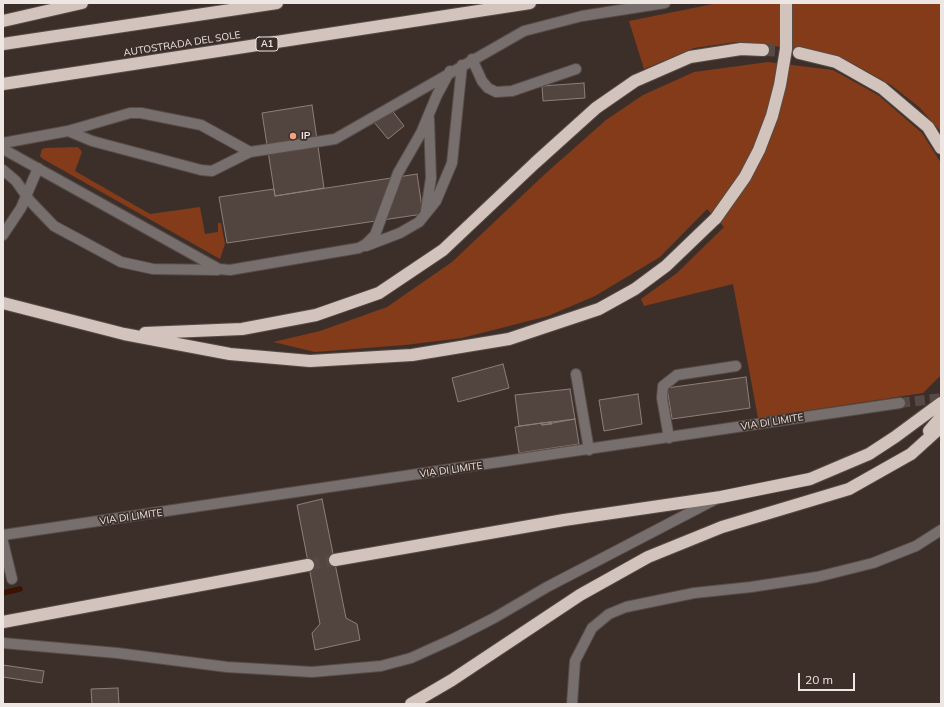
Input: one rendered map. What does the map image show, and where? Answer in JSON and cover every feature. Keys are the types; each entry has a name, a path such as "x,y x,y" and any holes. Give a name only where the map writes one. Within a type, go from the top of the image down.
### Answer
{"highway":[{"path":"3,20 82,3"},
{"path":"3,44 277,3"},
{"name":"AUTOSTRADA DEL SOLE","path":"3,84 530,3"},
{"path":"3,303 124,334 230,354 310,361 412,355 463,348 509,339 599,309 635,288 666,266 716,218 745,177 759,150 772,116 780,85 786,49 786,3"},
{"path":"124,334 242,329 316,316 380,293 443,250 596,108 635,81 690,57 741,49 763,50"},
{"path":"799,53 836,62 882,88 928,127 941,148"},
{"path":"895,437 941,394"},
{"path":"335,560 564,520 721,497 810,479 869,454 941,403"},
{"path":"910,454 941,417"},
{"path":"411,704 452,680 580,595 648,557 722,527 849,489 910,454 941,427"},
{"path":"3,622 308,565"}],"street":[{"path":"68,131 92,141 201,170 212,171 250,152 335,139 472,59 524,31 582,16 664,3"},
{"path":"472,59 482,81 488,88 496,92 512,91 576,70"},
{"path":"3,170 16,181 26,196 54,226 121,262 153,269 223,270 358,248 400,233 419,222 436,201 452,163 462,65"},
{"path":"358,248 366,244 375,235 398,173 421,133 437,94 450,72"},
{"path":"424,216 430,197 430,113"},
{"path":"3,143 68,131 116,116 141,114 201,125 250,152"},
{"path":"3,149 223,270"},
{"path":"3,235 14,220 38,168"},
{"path":"669,438 662,398 663,386 677,375 736,366"},
{"path":"576,374 589,450"},
{"name":"VIA DI LIMITE","path":"3,535 589,450 900,403"},
{"path":"3,643 101,652 227,667 312,672 381,666 411,658 453,639 547,587 721,497"},
{"path":"572,704 574,661 592,628 609,614 626,607 694,593 751,587 817,577 873,564 916,546 941,530"},
{"path":"3,542 12,579"}],"shaded area":[{"path":"718,3 941,3 941,132 919,107 891,85 850,62 800,49 736,42 694,48 644,69 629,21"},
{"path":"768,62 833,70 878,95 922,133 941,163 941,375 923,393 758,418 733,284 644,306 641,299 677,273 724,227 707,209 660,257 595,296 548,316 462,338 405,345 315,352 273,342 320,331 387,307 452,262 545,174 606,120 643,95 694,72"},
{"path":"78,147 82,152 75,171 150,214 200,207 205,234 218,232 218,223 221,223 225,244 220,259 40,156 42,149 46,148"}],"building":[{"path":"584,83 585,98 543,101 542,86"},
{"path":"312,105 324,188 275,196 262,113"},
{"path":"391,109 404,126 388,139 374,122"},
{"path":"417,174 423,214 227,243 219,197 274,189 275,196"},
{"path":"503,364 509,388 458,402 452,378"},
{"path":"746,377 750,408 672,419 667,388"},
{"path":"570,389 575,419 519,426 515,395"},
{"path":"638,394 642,424 604,431 599,400"},
{"path":"575,419 579,444 519,453 515,427 541,423 542,425"},
{"path":"551,422 552,424 542,425 541,423"},
{"path":"322,499 346,618 357,624 360,640 315,650 312,633 320,624 297,505"},
{"path":"3,665 44,671 42,683 3,677"},
{"path":"118,688 119,704 92,704 91,689"}],"waterway":[{"path":"3,593 20,589"}],"tunnel":[{"path":"763,50 792,51 799,53"},
{"path":"900,403 941,398"},
{"path":"308,565 335,560"}],"place":[{"name":"IP","path":"293,136"}]}
